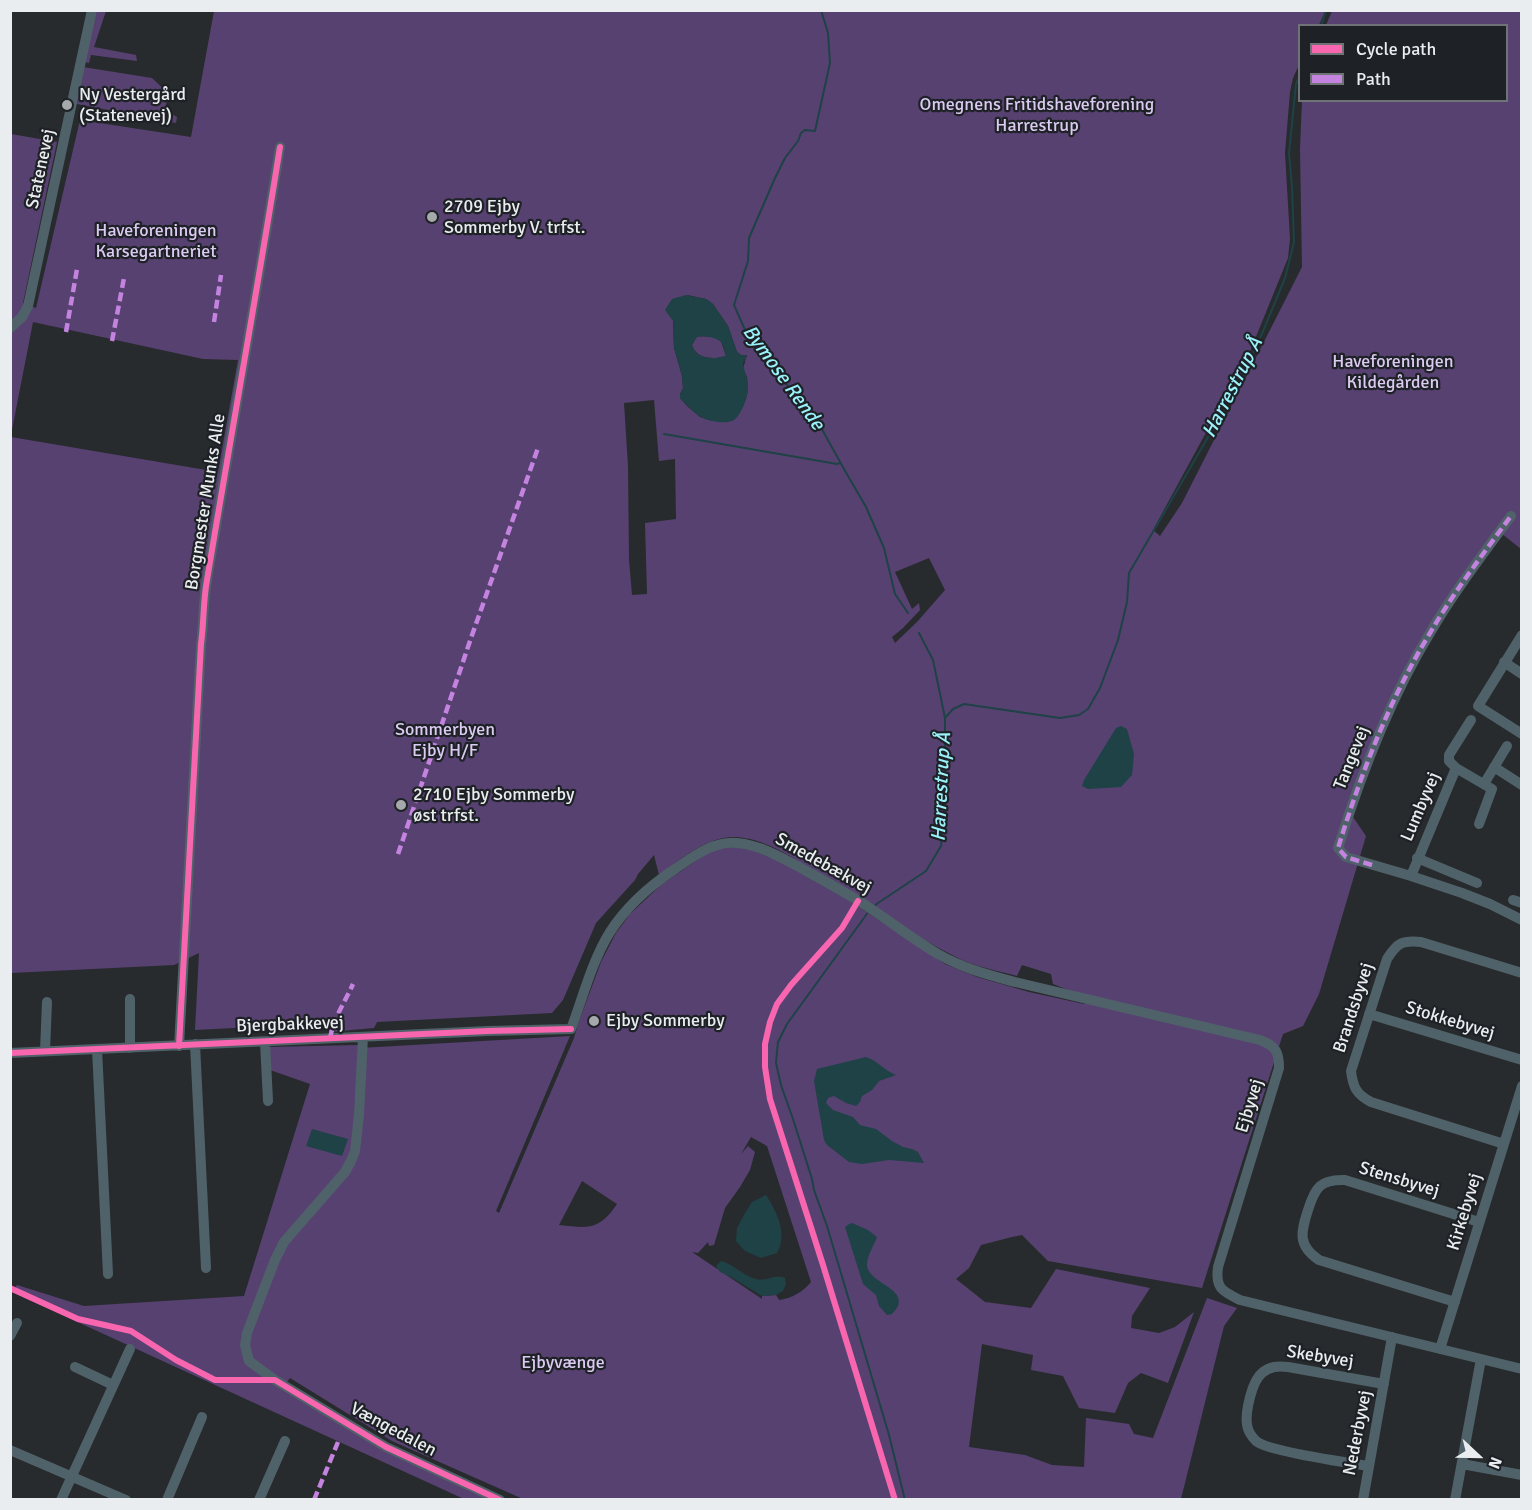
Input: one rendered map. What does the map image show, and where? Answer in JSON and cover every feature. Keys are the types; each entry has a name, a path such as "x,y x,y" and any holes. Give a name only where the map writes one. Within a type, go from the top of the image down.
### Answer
{"street":[{"name":"Statenevej","path":"10,328 22,317 28,306 92,10"},
{"name":"Borgmester Munks Alle","path":"179,1046 206,583 280,147"},
{"name":"Tangevej","path":"1511,516 1465,578 1434,626 1397,693 1370,753 1338,848 1346,857 1411,876 1490,904 1521,920"},
{"path":"1521,634 1478,706 1521,734"},
{"path":"1503,662 1521,674"},
{"name":"Lumbyvej","path":"1472,720 1449,755 1449,761 1456,768 1484,784"},
{"path":"1479,824 1492,789 1484,784 1507,746"},
{"path":"1494,767 1521,785"},
{"name":"Lumbyvej","path":"1411,876 1456,768"},
{"name":"Smedebækvej","path":"571,1029 596,959 610,932 656,882 700,852 719,844 736,843 754,846 783,858 870,909"},
{"name":"Lumbyvej","path":"1417,858 1477,883"},
{"name":"Ejbyvej","path":"870,909 940,956 981,972 1260,1040 1275,1049 1279,1058 1279,1068 1218,1267 1216,1278 1218,1286 1240,1300 1521,1369"},
{"name":"Brandsbyvej","path":"1504,1144 1371,1102 1356,1090 1352,1083 1351,1071 1387,959 1400,943 1420,942 1521,973"},
{"path":"130,999 130,1048"},
{"path":"45,1051 47,1002"},
{"name":"Stokkebyvej","path":"1369,1014 1521,1060"},
{"name":"Bjergbakkevej","path":"10,1053 571,1029"},
{"name":"Vængedalen","path":"363,1037 355,1151 345,1172 284,1242 247,1333 246,1353 249,1361 275,1380 386,1447 500,1500"},
{"name":"Bjergbakkevej","path":"265,1042 268,1101"},
{"path":"195,1044 206,1268"},
{"path":"97,1049 108,1274"},
{"name":"Kirkebyvej","path":"1440,1349 1521,1086"},
{"name":"Stensbyvej","path":"1455,1302 1319,1260 1305,1246 1302,1229 1317,1188 1334,1180 1345,1180 1479,1222"},
{"path":"10,1336 17,1323"},
{"name":"Nederbyvej","path":"1363,1500 1392,1337"},
{"path":"61,1500 130,1349"},
{"path":"1455,1500 1481,1359"},
{"name":"Skebyvej","path":"1369,1466 1262,1445 1256,1441 1248,1429 1247,1418 1255,1382 1263,1372 1275,1366 1288,1366 1384,1384"},
{"path":"75,1368 113,1385"},
{"path":"167,1500 202,1417"},
{"path":"259,1500 285,1441"},
{"path":"10,1450 126,1500"},
{"path":"1462,1464 1521,1475"}],"green space":[{"path":"95,11 106,11 94,47 136,55 137,61 91,55 89,63 84,62"},
{"path":"214,11 1325,11 1319,24 1298,24 1298,67 1290,92 1285,153 1290,239 1288,258 1240,376 1153,530 1160,536 1182,503 1302,267 1300,149 1302,102 1508,102 1508,24 1326,24 1332,11 1521,11 1521,549 1497,530 1427,631 1351,814 1366,836 1319,994 1303,1026 1283,1034 1202,1288 1048,1261 1022,1235 981,1245 969,1268 956,1279 985,1302 1031,1308 1056,1269 1150,1288 1132,1316 1131,1328 1159,1333 1175,1327 1194,1312 1168,1383 1141,1373 1128,1383 1115,1413 1079,1408 1063,1376 1031,1370 1033,1355 982,1344 969,1447 1025,1455 1052,1465 1084,1467 1086,1418 1129,1424 1134,1434 1153,1438 1207,1298 1237,1308 1224,1326 1181,1499 523,1499 392,1441 290,1378 287,1382 288,1391 492,1499 464,1499 12,1292 17,1285 84,1306 244,1296 310,1084 270,1070 270,1047 358,1045 360,1048 570,1036 496,1211 499,1213 574,1038 601,962 616,933 630,914 661,885 704,855 717,849 734,847 754,851 781,862 850,901 945,964 977,977 1029,992 1084,1004 1089,998 1053,984 1051,974 1022,965 1017,976 962,960 908,930 785,853 761,842 736,837 705,844 659,875 654,855 596,923 563,1000 552,1013 377,1022 374,1028 329,1032 332,1023 195,1030 199,953 174,965 11,973 11,437 218,472 238,360 203,359 33,322 11,435 11,134 57,142 23,303 36,308 80,120 191,137","holes":["687,295 706,299 713,304 728,326 737,352 747,355 743,369 747,377 748,389 738,415 716,421 709,420 700,417 680,398 683,388 682,376 674,348 673,320","654,400 659,461 675,459 676,519 645,523 647,594 632,595 624,403","929,558 945,590 895,643 892,637 920,610 919,603 912,609 895,572","751,1137 767,1146 811,1282 797,1294 788,1298 779,1300 776,1295 762,1296 762,1299 692,1252 698,1253 708,1242 709,1246 714,1245 725,1208 750,1170 755,1152 748,1146 741,1154","582,1181 617,1204 611,1213 592,1226 559,1225"]},
{"path":"83,67 152,78 168,93 165,110 177,117 176,123 77,104"},
{"path":"697,336 714,337 721,341 726,356 711,358 701,356 692,345"}],"water":[{"path":"686,295 706,299 713,304 728,326 737,352 746,355 746,360 743,362 748,390 741,411 734,420 722,422 701,417 680,398 683,388 682,376 674,348 673,321 665,310 672,299","holes":["697,337 717,339 722,343 726,356 710,358 697,353 692,345"]},
{"path":"1121,726 1127,729 1134,754 1132,775 1121,787 1088,789 1082,786 1116,728"},
{"path":"866,1057 896,1075 879,1081 872,1090 862,1096 856,1106 834,1096 828,1098 826,1103 833,1110 853,1117 860,1125 876,1129 892,1141 918,1152 924,1163 889,1160 862,1164 849,1162 824,1140 814,1081 817,1069"},
{"path":"312,1129 348,1139 342,1156 306,1146"},
{"path":"766,1195 780,1223 781,1238 777,1253 761,1258 745,1251 736,1241 737,1228 752,1202"},
{"path":"852,1223 877,1237 869,1254 867,1265 873,1276 896,1294 899,1300 898,1306 892,1314 887,1315 879,1306 876,1295 863,1284 845,1227"},
{"path":"721,1261 760,1280 785,1278 786,1284 783,1291 776,1295 762,1296 720,1272 716,1266"}],"waterway":[{"name":"Bymose Rende","path":"821,10 828,33 830,63 815,131 805,130 801,133 775,178 749,238 748,261 734,305 749,339 819,424 866,507 884,548 895,594 908,613"},
{"name":"Harrestrup Å","path":"1322,24 1326,10"},
{"name":"Harrestrup Å","path":"873,907 926,871 941,846 945,801 945,718 953,709 964,704 1060,718 1079,715 1088,709 1100,688 1118,640 1127,602 1129,573 1239,384 1285,278 1294,242 1289,153 1298,80"},
{"path":"664,434 840,463"},
{"name":"Bymose Rende","path":"919,633 933,660 945,718"},
{"name":"Harrestrup Å","path":"869,911 787,1024 778,1042 776,1063 889,1435 905,1500"}],"marked path":[{"path":"66,332 77,269"},
{"path":"214,322 221,275"},
{"path":"112,341 124,278"},
{"path":"398,854 538,448"},
{"path":"1372,865 1346,857 1338,848 1377,738 1415,658 1430,633 1511,516"},
{"path":"330,1039 336,1018 353,984"},
{"path":"314,1500 338,1442"}],"cycle path":[{"path":"179,1046 205,596 280,147"},
{"path":"858,901 842,928 777,1004 765,1044 765,1067 770,1099 895,1500"},
{"path":"10,1053 571,1029"},
{"path":"10,1288 78,1319 131,1331 176,1360 215,1380 275,1380 386,1447 500,1500"}],"place":[{"name":"Ny Vestergård (Statenevej)","path":"67,105"},
{"name":"2709 Ejby Sommerby V. trfst.","path":"432,217"},
{"name":"2710 Ejby Sommerby øst trfst.","path":"401,805"},
{"name":"Ejby Sommerby","path":"594,1021"}],"park label":[{"name":"Omegnens Fritidshaveforening Harrestrup","path":"1037,115"},
{"name":"Haveforeningen Karsegartneriet","path":"156,241"},
{"name":"Haveforeningen Kildegården","path":"1393,372"},
{"name":"Sommerbyen Ejby H/F","path":"445,740"},
{"name":"Ejbyvænge","path":"563,1363"}]}
